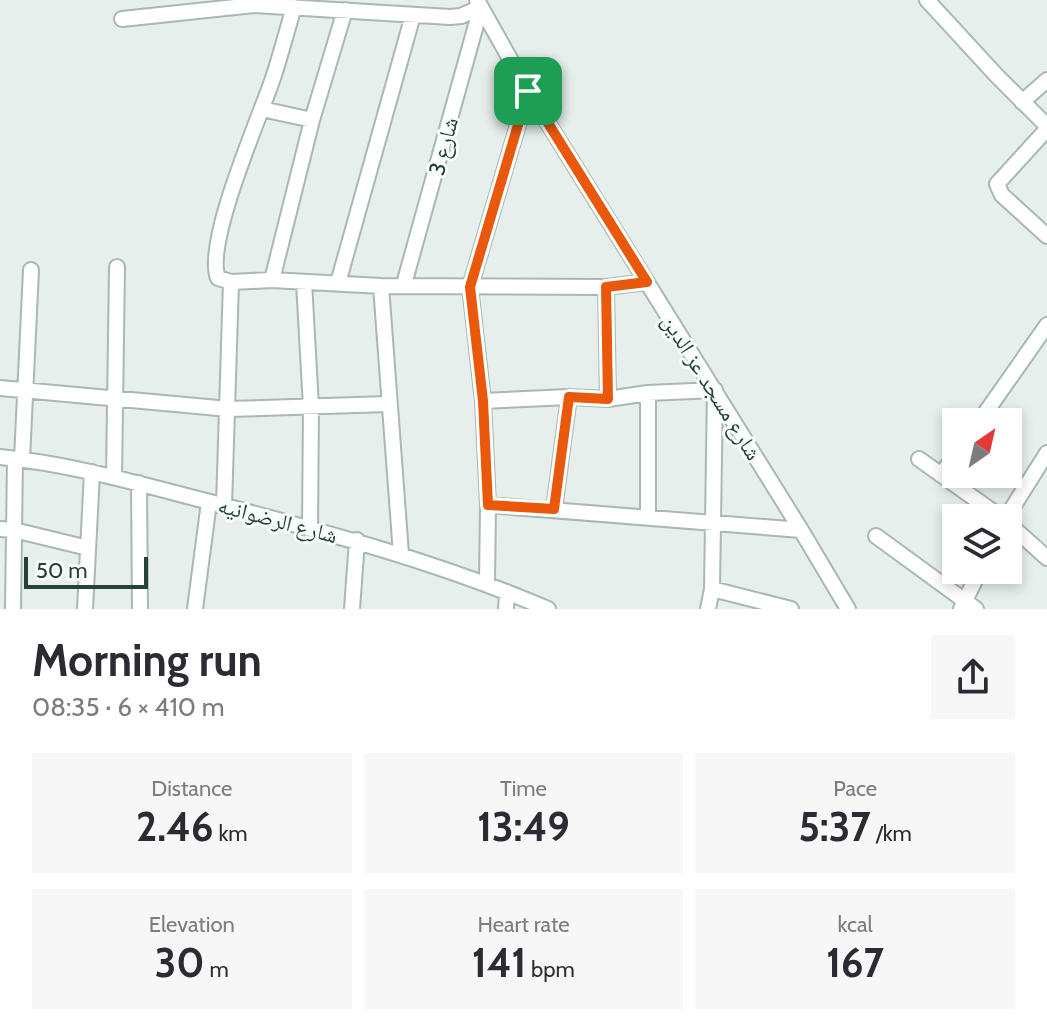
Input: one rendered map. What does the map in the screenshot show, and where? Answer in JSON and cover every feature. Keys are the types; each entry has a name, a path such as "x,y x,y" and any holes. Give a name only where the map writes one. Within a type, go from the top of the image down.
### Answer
{"street":[{"path":"927,0 1047,127 997,184 1002,195 1047,236"},
{"path":"122,19 254,3 461,16 479,4"},
{"name":"شارع مسجد عز الدين","path":"479,4 528,91 848,609"},
{"name":"شارع 3","path":"404,284 479,4"},
{"path":"294,7 262,109 235,176 218,243 216,276 231,282 272,280 381,286 606,287 647,282"},
{"path":"272,280 312,120 345,10"},
{"path":"338,283 413,15"},
{"path":"1022,102 1047,80"},
{"path":"487,584 488,505 483,401 470,287 528,91"},
{"path":"262,109 312,120"},
{"path":"114,477 117,267"},
{"path":"13,609 7,530 12,458 26,389 31,270"},
{"path":"195,609 217,504 229,409 231,282"},
{"path":"304,282 311,407 310,527"},
{"path":"381,286 401,554"},
{"path":"606,287 608,399"},
{"path":"989,408 1047,325"},
{"path":"0,388 229,409 388,404"},
{"path":"483,401 569,397 608,399 648,393 715,390 712,589 708,609"},
{"path":"648,393 648,517"},
{"path":"554,509 569,397"},
{"path":"1015,504 1047,453"},
{"name":"شارع الرضوانيه","path":"12,458 114,477 357,540 487,584 548,609"},
{"path":"919,459 982,504"},
{"path":"85,609 92,472"},
{"path":"139,483 140,609"},
{"path":"488,505 801,530"},
{"path":"7,530 88,548"},
{"path":"1022,535 1047,558"},
{"path":"876,536 967,606 975,584"},
{"path":"352,609 357,540"},
{"path":"712,589 791,609"},
{"path":"506,609 507,592"}],"route":[{"path":"528,91 647,282 606,287 608,399 569,397 554,509 488,505 483,401 470,287 528,91"}]}
